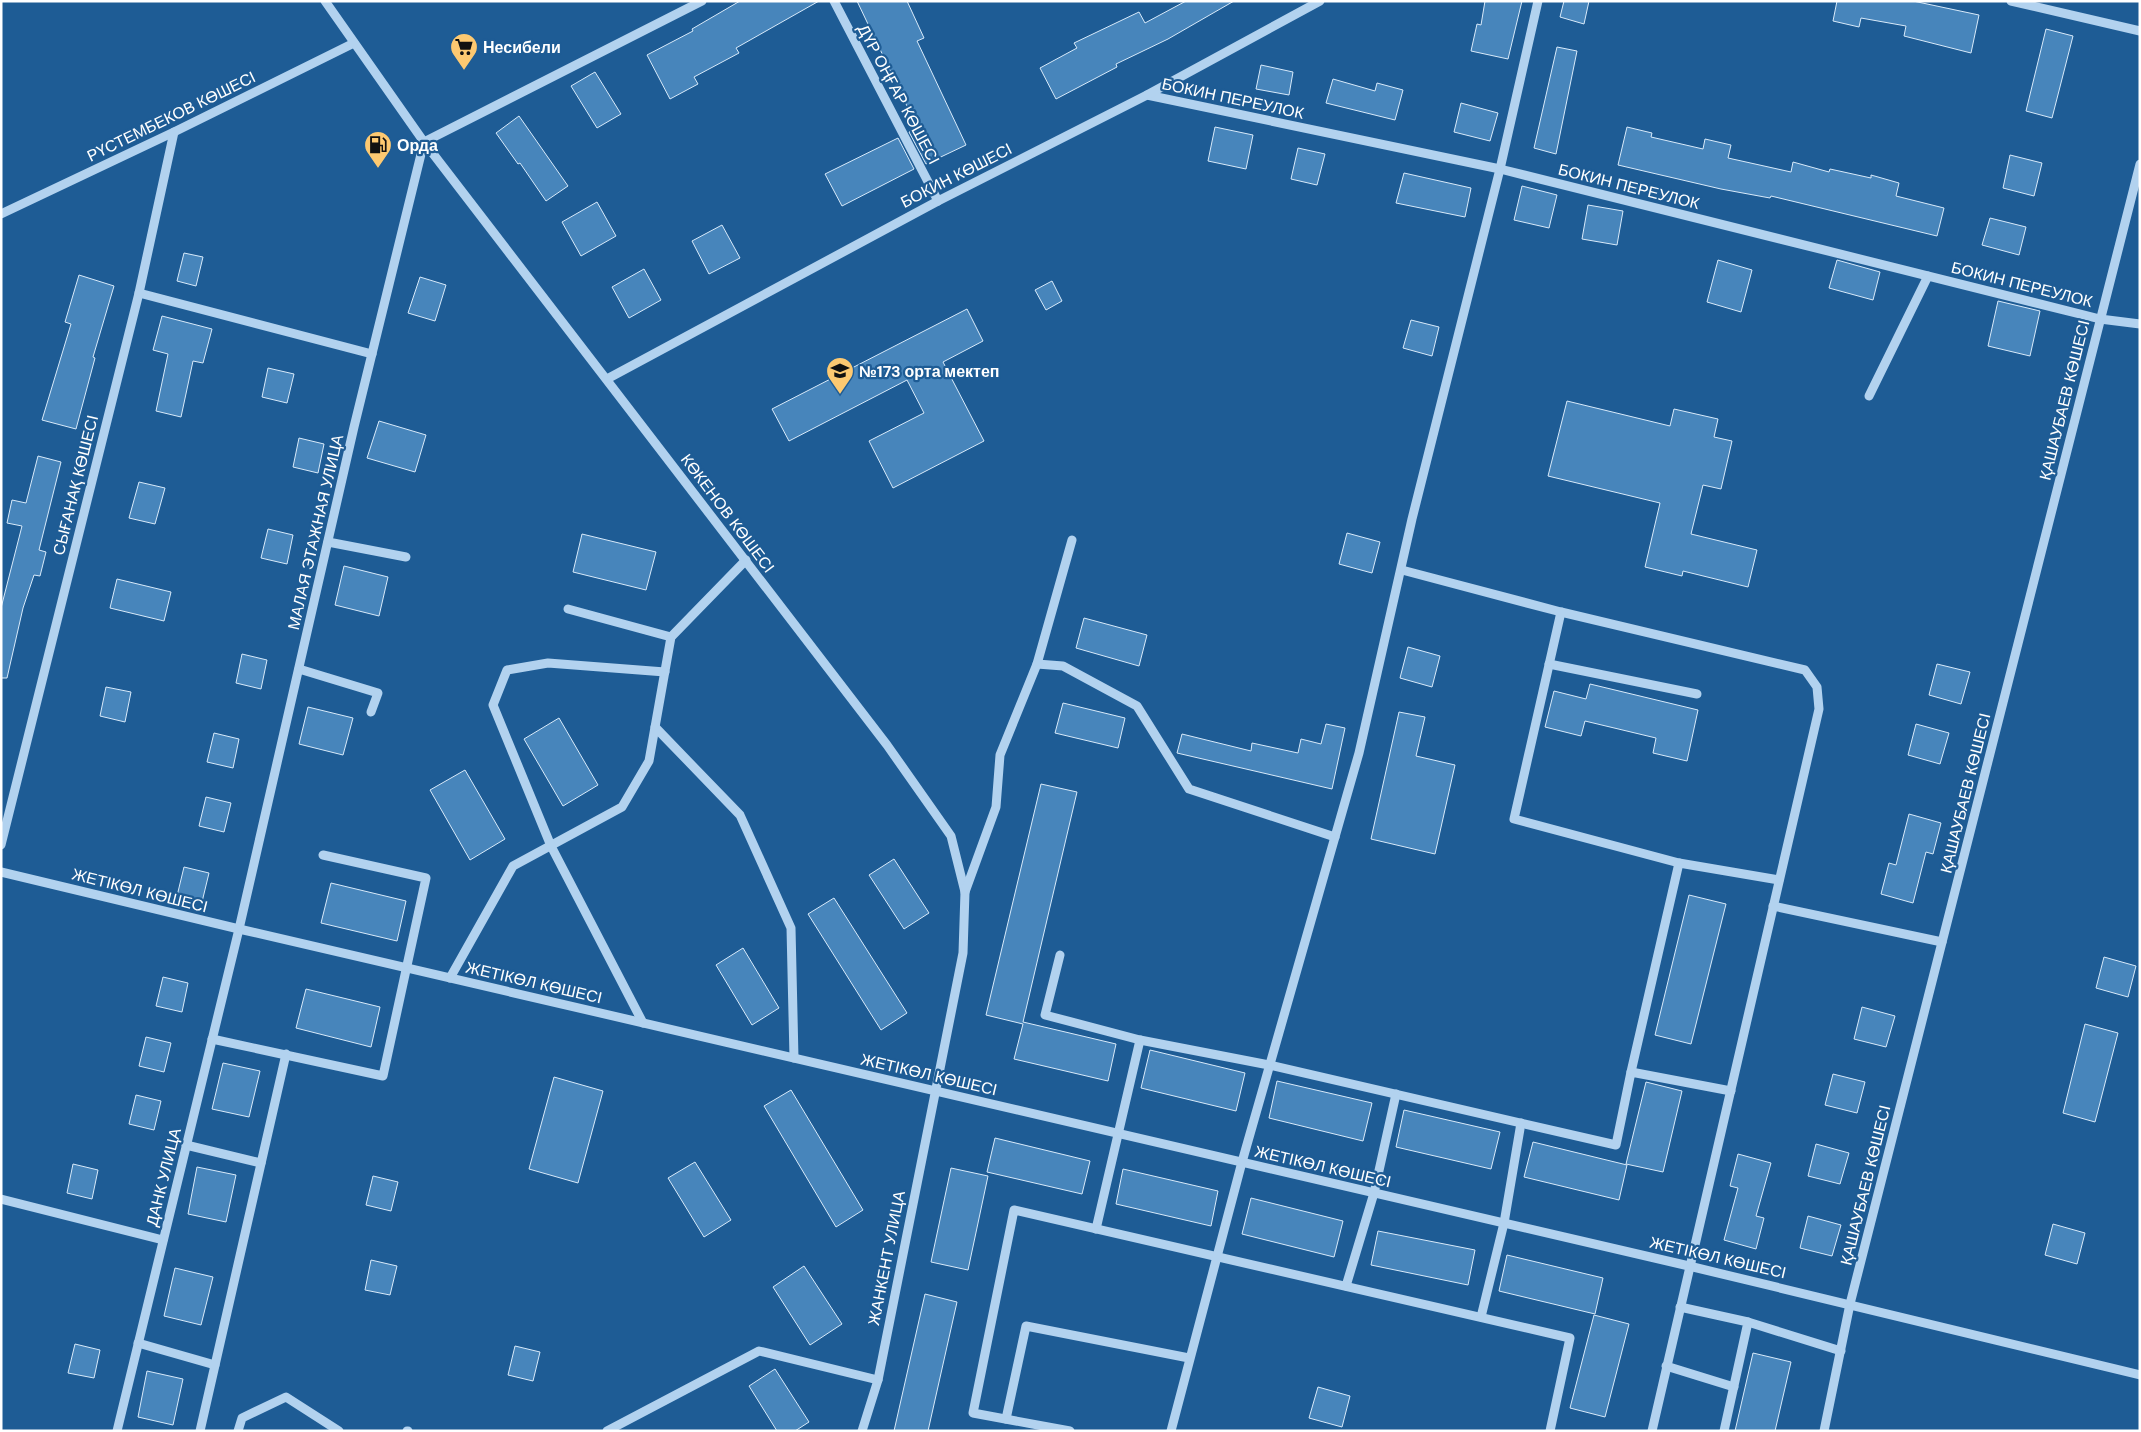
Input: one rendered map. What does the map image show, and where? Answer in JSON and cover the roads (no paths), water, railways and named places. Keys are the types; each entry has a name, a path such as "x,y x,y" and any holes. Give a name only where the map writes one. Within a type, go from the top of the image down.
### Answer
{"street":[{"name":"КӨКЕНОВ КӨШЕСІ","path":"325,1 424,142 887,745 951,836 965,892 963,954 934,1090"},
{"path":"424,142 702,1"},
{"name":"ДҮР ОҢҒАР КӨШЕСІ","path":"834,1 938,200"},
{"name":"БОКИН КӨШЕСІ","path":"607,379 938,200 1147,95 1320,1"},
{"path":"1171,1431 1242,1162 1359,753 1402,570 1412,519 1500,169 1538,1"},
{"path":"2011,1 2140,32"},
{"name":"РҮСТЕМБЕКОВ КӨШЕСІ","path":"1,214 174,132 354,43"},
{"name":"БОКИН ПЕРЕУЛОК","path":"1147,95 1500,169 2100,319 2140,324"},
{"name":"СЫҒАНАҚ КӨШЕСІ","path":"1,845 139,293 174,132"},
{"name":"МАЛАЯ ЭТАЖНАЯ УЛИЦА","path":"238,929 372,354 424,142"},
{"name":"ҚАШАУБАЕВ КӨШЕСІ","path":"1824,1431 1850,1304 2140,164"},
{"path":"1869,396 1928,276"},
{"path":"139,293 372,354"},
{"path":"965,892 996,807 1000,755 1037,664 1072,540"},
{"path":"328,542 406,558"},
{"path":"450,978 514,866 622,807 649,761 672,637 746,560"},
{"path":"1402,570 1561,612 1804,670 1817,687 1819,708 1652,1431"},
{"path":"568,609 672,637"},
{"path":"1561,612 1514,819 1679,863 1779,880"},
{"path":"643,1023 552,846 493,705 507,670 548,662 665,672"},
{"path":"1037,664 1062,666 1137,706 1188,789 1334,837"},
{"path":"1549,664 1697,694"},
{"path":"298,669 378,693 371,712"},
{"path":"655,727 740,815 791,928 794,1058"},
{"path":"212,1039 383,1076 408,969 426,878 323,855"},
{"path":"1060,955 1045,1015 1140,1040 1269,1065 1616,1145 1679,863"},
{"name":"ЖЕТІКӨЛ КӨШЕСІ","path":"1,872 408,969 1689,1266 2140,1375"},
{"path":"1773,906 1942,942"},
{"name":"ДАНК УЛИЦА","path":"117,1431 238,929"},
{"path":"1096,1229 1120,1133 1140,1040"},
{"path":"200,1431 286,1054"},
{"path":"1631,1072 1731,1091"},
{"name":"ЖАНКЕНТ УЛИЦА","path":"862,1431 878,1380 934,1090"},
{"path":"1346,1286 1374,1193 1396,1094"},
{"path":"1481,1317 1504,1223 1522,1123"},
{"path":"186,1145 261,1163"},
{"path":"1,1199 163,1240"},
{"path":"1070,1431 973,1412 1014,1210 1570,1338 1550,1431"},
{"path":"1680,1307 1748,1322 1840,1351"},
{"path":"1724,1431 1748,1322"},
{"path":"1006,1419 1026,1326 1189,1358"},
{"path":"138,1343 215,1365"},
{"path":"607,1431 759,1351 878,1380"},
{"path":"1666,1366 1734,1387"},
{"path":"238,1431 242,1418 286,1397 339,1431"}],"place":[{"name":"Несибели","path":"464,71"},
{"name":"Орда","path":"378,169"},
{"name":"№173 орта мектеп","path":"840,395"}]}
